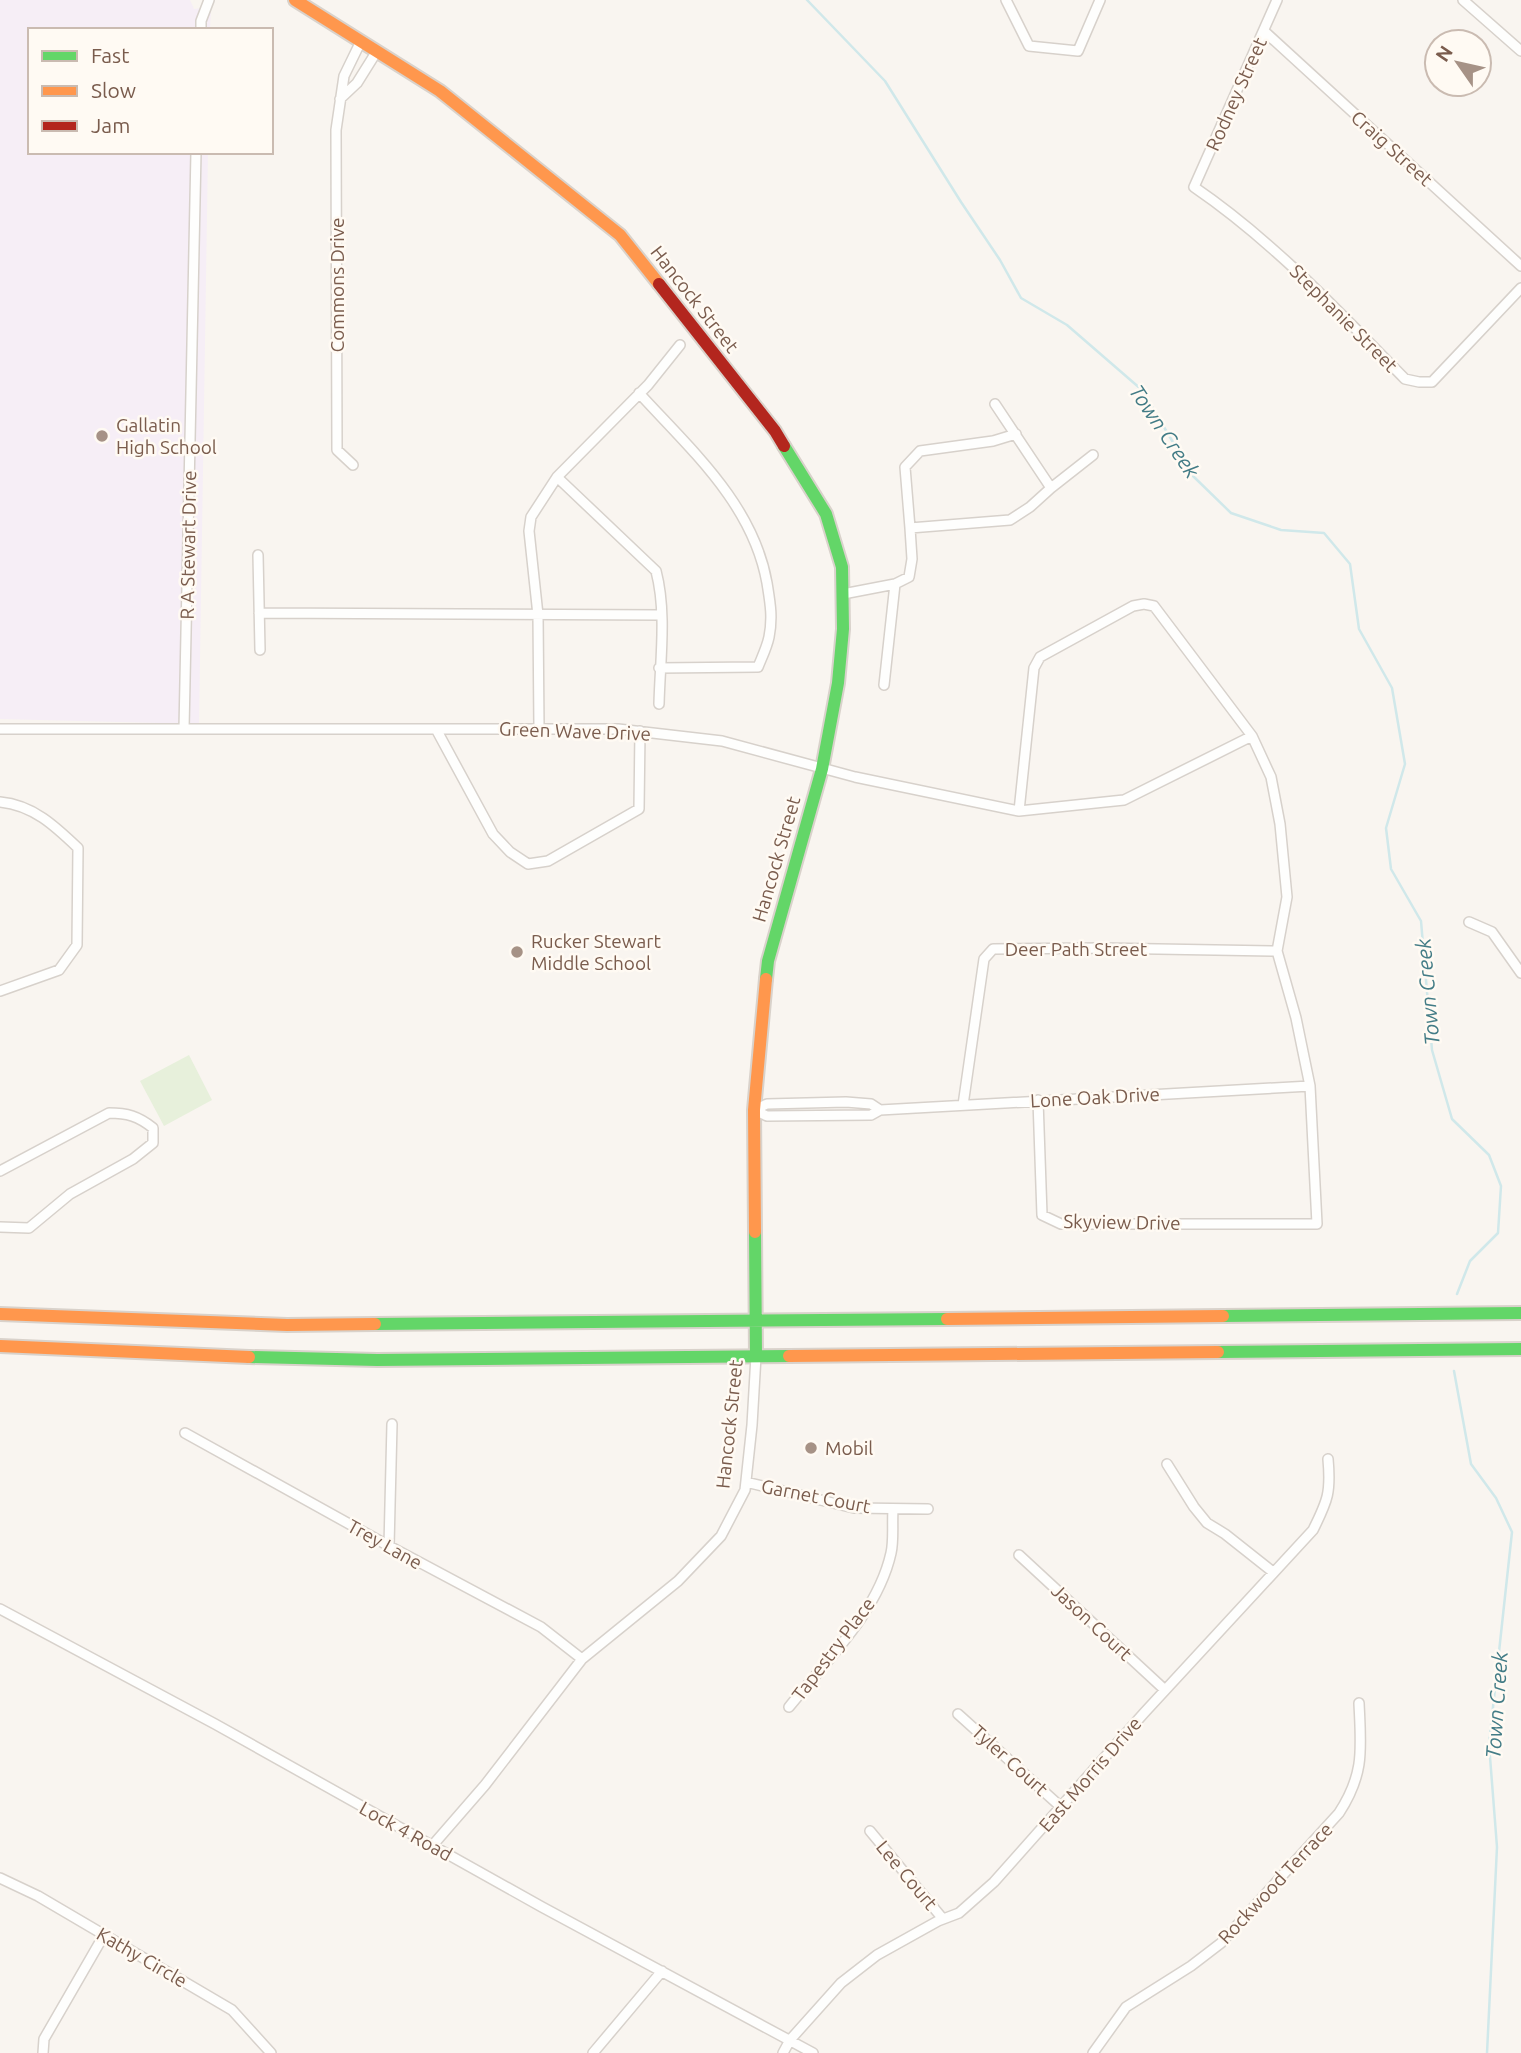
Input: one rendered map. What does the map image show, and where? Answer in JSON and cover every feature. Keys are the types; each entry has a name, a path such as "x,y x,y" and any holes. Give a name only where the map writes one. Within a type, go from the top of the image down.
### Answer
{"main road":[{"name":"Hancock Street","path":"295,0 440,91 620,236 775,431 826,513 842,567 843,629 838,683 822,769 768,961 761,1015 754,1110 756,1356"},
{"path":"0,1314 286,1325 1521,1312"},
{"path":"0,1346 264,1358 377,1360 1521,1349"}],"street":[{"path":"201,28 209,0"},
{"path":"1006,0 1029,46 1078,51 1100,0"},
{"name":"Rodney Street","path":"1194,187 1277,0"},
{"path":"1463,0 1521,51"},
{"name":"Craig Street","path":"1264,31 1521,266"},
{"name":"Commons Drive","path":"353,465 337,450 336,130 344,76 361,41"},
{"path":"340,99 357,83 377,51"},
{"name":"R A Stewart Drive","path":"184,729 196,154"},
{"name":"Stephanie Street","path":"1194,187 1236,216 1293,267 1405,379 1432,382 1521,288"},
{"path":"539,729 538,615 529,531 531,517 557,477 639,393 680,345"},
{"path":"639,393 716,477 748,525 763,560 772,612 769,640 758,667 659,668"},
{"path":"995,404 1051,488"},
{"path":"843,594 895,584 909,577 912,559 905,467 920,451 993,441 1016,435"},
{"path":"910,528 1010,520 1030,508 1093,455"},
{"path":"557,477 656,571 660,586 661,615 659,704"},
{"path":"258,555 260,650"},
{"path":"884,685 895,584"},
{"path":"1019,811 1034,668 1040,657 1133,606 1154,606 1252,736 1270,777 1284,854 1287,897 1277,951 1296,1018 1310,1086"},
{"path":"259,613 661,615"},
{"name":"Green Wave Drive","path":"0,729 618,729 722,741 822,769 1019,811 1125,800 1252,736"},
{"path":"436,729 493,834 510,852 528,864 548,860 639,809 640,731"},
{"path":"0,802 16,804 41,816 78,848 77,945 59,970 0,991"},
{"path":"1469,922 1492,932 1521,973"},
{"name":"Deer Path Street","path":"963,1105 984,959 993,949 1277,951"},
{"name":"Lone Oak Drive","path":"754,1110 767,1116 872,1115 880,1110 1310,1086"},
{"name":"Skyview Drive","path":"1038,1100 1042,1215 1060,1224 1317,1224 1310,1086"},
{"path":"0,1171 108,1113 126,1113 141,1118 153,1128 153,1143 133,1159 70,1194 29,1228 0,1227"},
{"name":"Hancock Street","path":"432,1846 485,1786 582,1659 678,1581 721,1536 745,1490 756,1356"},
{"path":"389,1546 392,1424"},
{"name":"Trey Lane","path":"185,1433 541,1627 582,1659"},
{"name":"East Morris Drive","path":"783,2053 790,2040 841,1983 877,1955 959,1913 994,1882 1165,1689 1313,1530 1326,1504 1331,1485 1328,1459"},
{"path":"1167,1464 1207,1523 1273,1572"},
{"name":"Garnet Court","path":"746,1482 849,1507 928,1509"},
{"name":"Tapestry Place","path":"789,1707 874,1598 884,1577 891,1551 893,1510"},
{"name":"Jason Court","path":"1019,1555 1165,1689"},
{"name":"Lock 4 Road","path":"0,1609 215,1724 432,1846 813,2053"},
{"name":"Rockwood Terrace","path":"1093,2053 1126,2007 1191,1966 1222,1942 1339,1813 1352,1793 1358,1776 1361,1753 1359,1703"},
{"name":"Tyler Court","path":"958,1714 1061,1807"},
{"name":"Lee Court","path":"870,1830 943,1919"},
{"name":"Kathy Circle","path":"0,1878 38,1896 232,2010 271,2053"},
{"path":"43,2053 44,2039 104,1935"},
{"path":"593,2053 662,1971"}],"shaded area":[{"name":"Gallatin High School","path":"0,0 190,0 194,9 211,7 210,28 28,28 28,154 208,154 199,724 0,719"}],"green space":[{"path":"189,1055 212,1100 164,1126 140,1081"}],"waterway":[{"name":"Town Creek","path":"807,0 885,81 1000,260 1021,298 1067,325 1142,390 1193,476 1231,513 1281,530 1324,533 1350,564 1359,629 1392,688 1405,764 1386,828 1391,869 1421,921 1432,1050 1452,1119 1489,1155 1501,1186 1498,1233 1470,1261 1457,1294"},
{"name":"Town Creek","path":"1454,1371 1471,1464 1496,1498 1512,1532 1489,1744 1497,1847 1487,2053"}],"traffic: fast":[{"path":"766,979 768,961 822,769 838,683 843,629 842,567 826,514 784,446"},
{"path":"755,1232 756,1356"},
{"path":"1223,1316 1521,1313"},
{"path":"375,1324 947,1319"},
{"path":"1218,1352 1521,1349"},
{"path":"249,1357 377,1360 789,1356"}],"traffic: slow":[{"path":"295,0 440,91 620,235 659,284"},
{"path":"755,1232 754,1110 766,979"},
{"path":"0,1314 287,1325 375,1324"},
{"path":"947,1319 1223,1316"},
{"path":"0,1346 249,1357"},
{"path":"789,1356 1218,1352"}],"traffic: jam":[{"path":"659,284 784,446"}],"place":[{"name":"Gallatin High School","path":"102,436"},
{"name":"Rucker Stewart Middle School","path":"517,952"},
{"name":"Mobil","path":"811,1448"}]}
